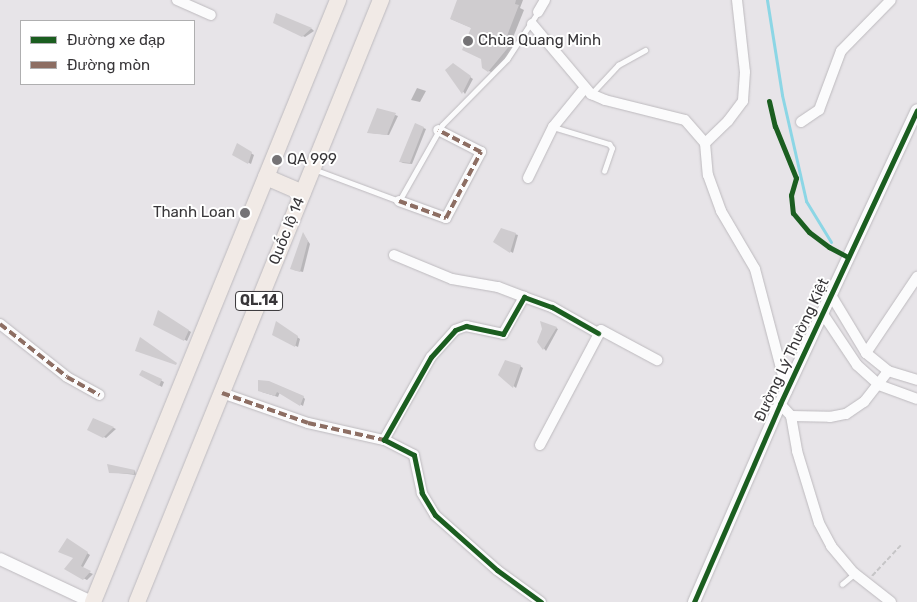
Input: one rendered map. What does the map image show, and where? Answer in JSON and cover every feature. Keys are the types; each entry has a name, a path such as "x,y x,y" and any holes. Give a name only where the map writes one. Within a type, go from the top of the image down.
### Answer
{"highway":[{"name":"QL.14","path":"93,602 338,0"},
{"name":"Quốc lộ 14","path":"137,602 381,0"},
{"path":"266,177 303,193"}],"street":[{"path":"177,0 211,15"},
{"path":"538,12 545,0"},
{"path":"705,143 728,121 743,101 745,72 737,0"},
{"path":"801,122 813,116 822,104 841,51 891,0"},
{"path":"532,24 588,91 605,100 685,120 705,143 708,175 721,211 755,269 787,391"},
{"path":"528,178 553,127 588,91"},
{"name":"Đường Lý Thường Kiệt","path":"694,602 780,404 917,110"},
{"path":"399,201 446,218 481,152 438,130"},
{"path":"394,255 452,279 498,287 569,315 598,333"},
{"path":"866,354 917,277"},
{"path":"830,295 866,354 888,371 917,380"},
{"path":"384,440 446,336 466,326 503,334 524,297"},
{"path":"823,314 858,365 879,385 917,399"},
{"path":"0,324 67,377 99,395"},
{"path":"540,445 598,333 604,329 657,360"},
{"path":"790,416 830,417 846,414 864,402 888,371"},
{"path":"222,393 308,423 384,440 414,455 422,493 434,515 497,570 541,602"},
{"path":"780,404 790,416 797,451 819,523 831,546 854,573 891,602"},
{"path":"0,559 93,602"}],"lane":[{"path":"313,168 399,201 438,130 453,111 507,59 532,24 538,12"},
{"path":"588,91 618,65 645,50"},
{"path":"553,127 609,144 612,148 604,171"},
{"path":"842,584 854,573"}],"path":[{"path":"866,583 901,545"}],"building":[{"path":"457,0 516,0 515,4 519,5 505,41 511,44 488,72 482,68 481,59 462,50 471,28 450,19"},
{"path":"276,13 312,28 302,37 273,23"},
{"path":"453,63 471,76 462,94 445,70"},
{"path":"377,108 396,113 387,135 367,133"},
{"path":"415,123 424,127 410,163 399,162"},
{"path":"237,143 252,152 248,164 232,155"},
{"path":"501,228 516,233 510,253 493,242"},
{"path":"303,232 308,241 300,272 290,269"},
{"path":"158,310 189,330 184,341 153,325"},
{"path":"276,321 298,336 295,347 272,335"},
{"path":"540,321 557,327 543,350 537,342 542,329"},
{"path":"140,337 177,363 176,365 135,351"},
{"path":"505,360 521,365 513,388 498,375"},
{"path":"142,370 162,379 159,386 139,375"},
{"path":"258,380 269,381 304,396 300,406 277,392 275,396 258,391"},
{"path":"93,418 114,427 103,438 87,430"},
{"path":"107,464 135,470 134,474 109,473"},
{"path":"67,538 88,552 81,566 91,571 83,580 64,569 73,558 58,552"}],"waterway":[{"path":"767,0 782,95 806,201 831,242"}],"marked path":[{"path":"399,201 446,218 481,152 438,130"},
{"path":"0,324 67,377 99,395"},
{"path":"222,393 308,423 384,440"}],"cycle path":[{"path":"769,101 775,126 796,178 791,195 793,213 809,232 829,247 848,257"},
{"path":"694,602 780,404 917,110"},
{"path":"541,602 497,570 435,515 422,493 414,455 384,440 431,357 455,330 466,326 503,334 524,297 552,307 598,333"}],"place":[{"name":"Chùa Quang Minh","path":"468,41"},
{"name":"QA 999","path":"277,160"},
{"name":"Thanh Loan","path":"245,213"}]}
